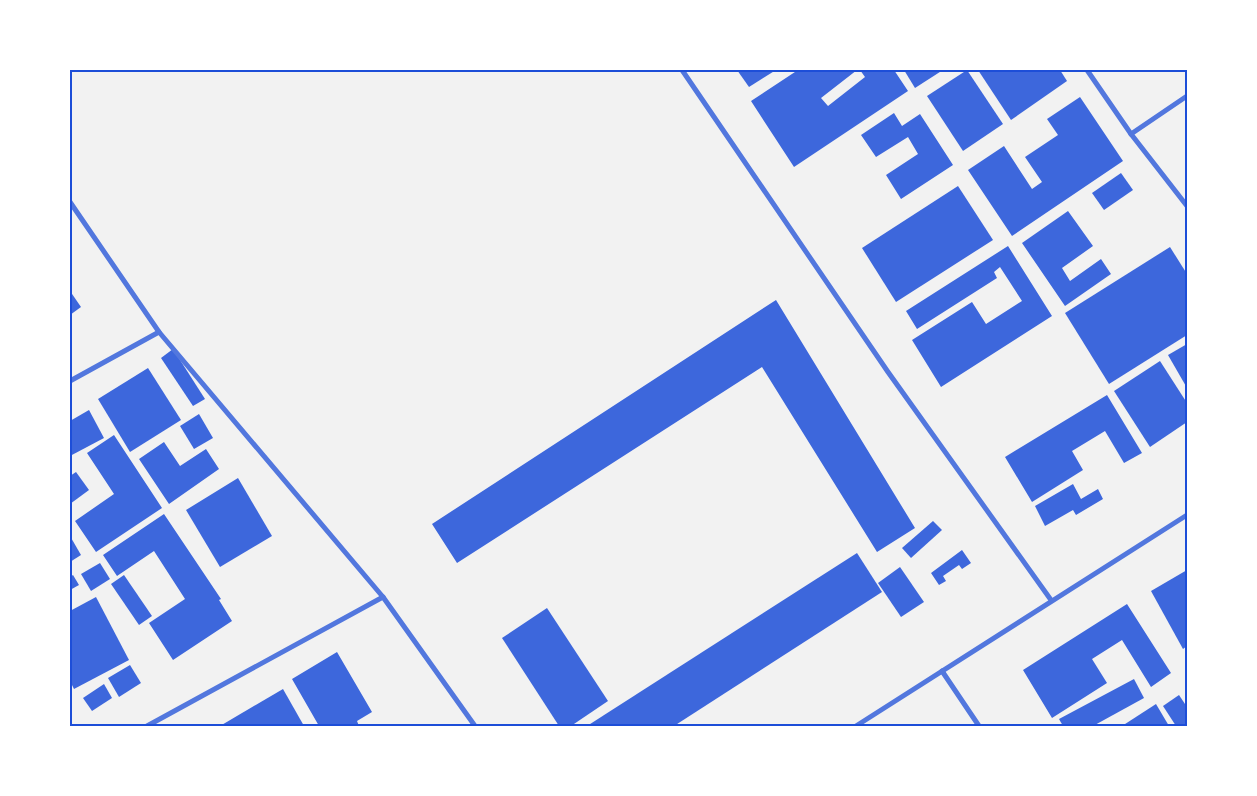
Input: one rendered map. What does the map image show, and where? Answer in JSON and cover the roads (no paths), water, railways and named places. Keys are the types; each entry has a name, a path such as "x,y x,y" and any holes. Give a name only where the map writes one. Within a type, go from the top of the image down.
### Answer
{"street":[{"path":"682,70 888,372 1051,600"},
{"path":"1087,70 1131,134 1187,206"},
{"path":"1131,134 1187,96"},
{"path":"70,202 159,332 384,597 475,726"},
{"path":"70,381 159,332"},
{"path":"856,726 1187,515"},
{"path":"147,726 384,597"},
{"path":"942,671 979,726"}]}
